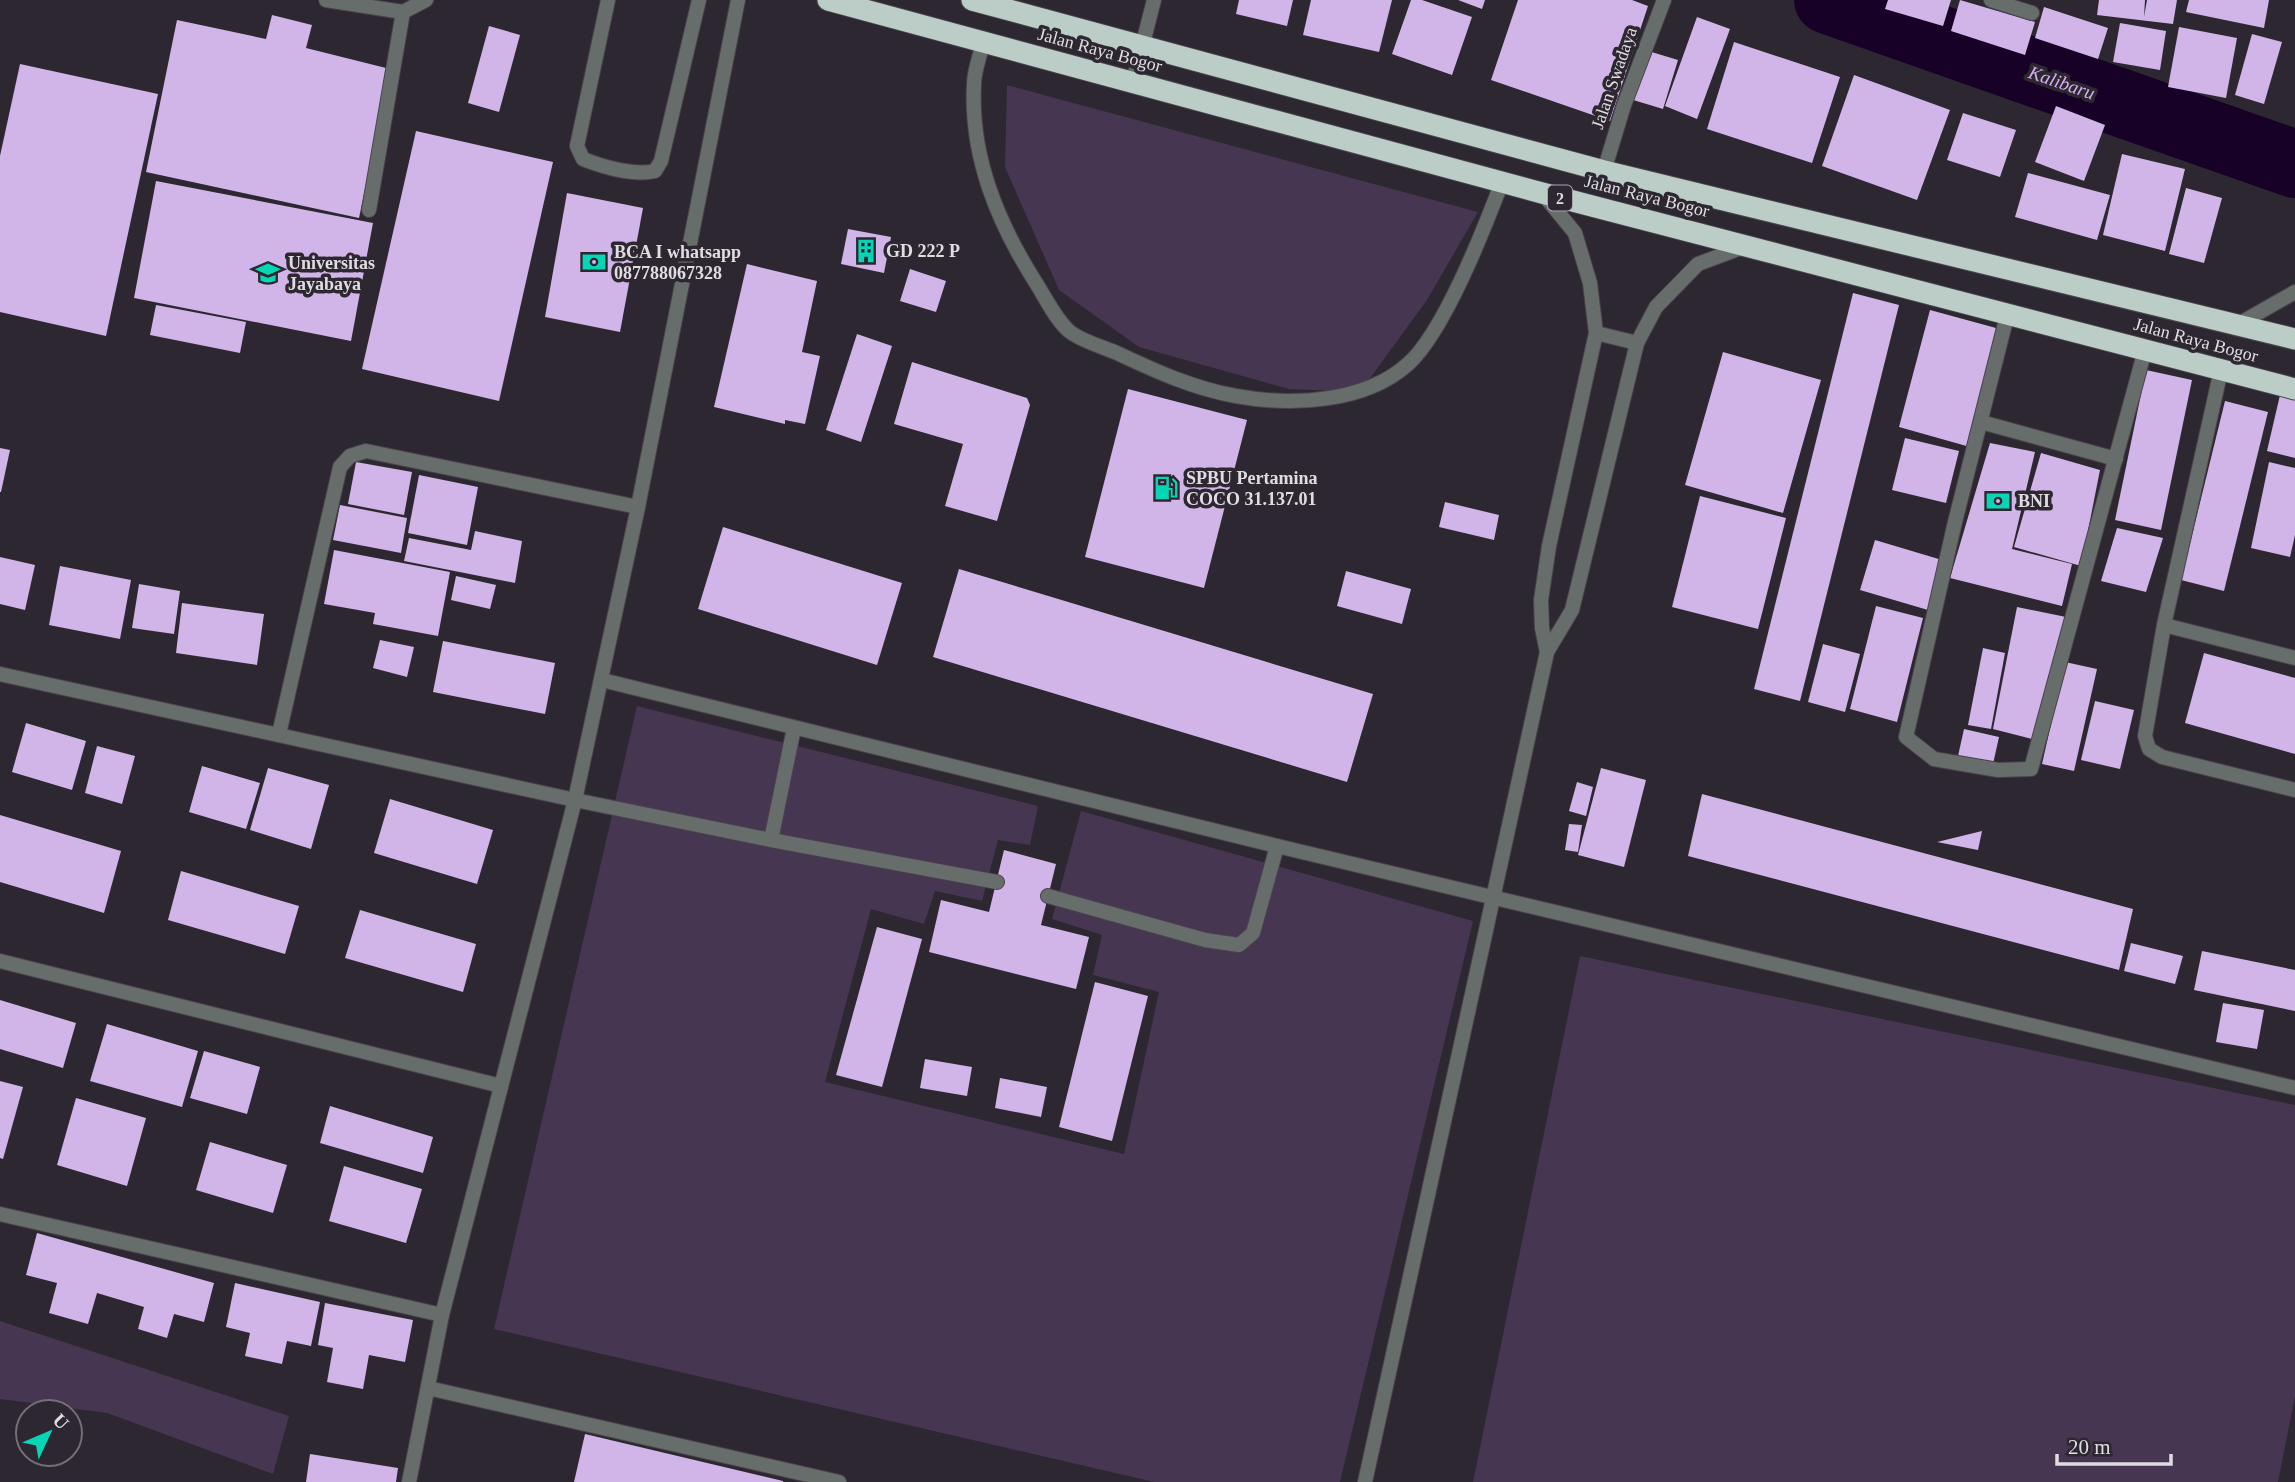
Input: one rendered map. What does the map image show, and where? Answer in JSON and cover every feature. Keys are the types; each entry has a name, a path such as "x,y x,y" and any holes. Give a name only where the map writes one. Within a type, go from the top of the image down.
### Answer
{"highway":[{"name":"Jalan Raya Bogor","path":"828,0 1542,193 2295,389"},
{"name":"Jalan Raya Bogor","path":"972,0 1604,171 2295,339"},
{"path":"983,43 994,6"},
{"path":"1502,182 1512,146"},
{"path":"1747,245 1754,209"}],"street":[{"path":"326,0 403,12 426,0"},
{"path":"608,0 577,146 583,159 644,173 655,171 661,161 699,0"},
{"path":"409,1482 442,1315 575,800 602,680 738,0"},
{"path":"1133,82 1154,0"},
{"name":"Jalan Swadaya","path":"1604,171 1655,17 1664,0"},
{"path":"1991,0 2032,13"},
{"path":"369,210 403,12"},
{"path":"983,43 974,83 980,150 990,199 1014,248 1069,331 1166,376 1237,397 1287,399 1349,396 1387,380 1408,364 1430,340 1487,222 1502,182"},
{"path":"1542,193 1575,233 1590,283 1596,333 1547,559 1541,600 1547,652"},
{"path":"1365,1482 1547,652 1572,610 1637,343 1656,307 1698,264 1747,245"},
{"path":"2234,326 2295,292"},
{"path":"2007,316 1906,737 1934,758 1998,770 2031,769 2146,350"},
{"path":"1596,333 1637,343"},
{"path":"2221,370 2164,625 2145,736 2149,749 2162,757 2295,790"},
{"path":"1981,422 2116,459"},
{"path":"279,734 340,467 350,456 366,452 638,507"},
{"path":"2164,625 2295,658"},
{"path":"0,674 575,800 997,882"},
{"path":"602,680 1277,846 2295,1088"},
{"path":"771,840 794,728"},
{"path":"1048,896 1205,940 1239,945 1253,933 1277,846"},
{"path":"0,961 501,1086"},
{"path":"0,1214 442,1315"},
{"path":"428,1388 839,1482"}],"shaded area":[{"path":"1007,85 1478,212 1427,300 1360,392 1289,389 1139,347 1059,290 1005,167"},
{"path":"637,706 1038,806 1030,845 998,840 982,901 935,891 924,924 871,909 825,1082 1124,1154 1159,992 1093,975 1102,935 1052,919 1081,811 1473,921 1340,1482 1154,1482 494,1329"},
{"path":"1580,956 2295,1105 2295,1396 2278,1482 1473,1482"},
{"path":"0,1321 289,1416 273,1474 107,1413 84,1410 84,1398 0,1399"}],"building":[{"path":"1239,0 1293,0 1287,26 1236,14"},
{"path":"1311,0 1392,0 1379,52 1303,35"},
{"path":"1411,0 1422,0 1472,17 1452,75 1392,54"},
{"path":"1458,0 1485,0 1482,9"},
{"path":"1518,0 1632,0 1648,6 1610,121 1491,80"},
{"path":"1888,0 1951,0 1943,26 1885,9"},
{"path":"1960,0 2035,22 2025,55 1951,31"},
{"path":"2099,0 2145,0 2144,17 2147,0 2177,0 2173,24 2097,15"},
{"path":"2189,0 2269,0 2264,28 2186,12"},
{"path":"2044,7 2108,28 2098,59 2035,38"},
{"path":"272,15 312,25 306,48 390,69 359,218 146,172 177,20 266,39"},
{"path":"1697,17 1730,29 1697,119 1665,106"},
{"path":"2120,23 2166,31 2160,70 2113,62"},
{"path":"489,26 520,35 499,112 468,103"},
{"path":"2179,27 2237,38 2226,98 2168,87"},
{"path":"2252,34 2282,42 2264,104 2235,95"},
{"path":"1734,42 1840,77 1812,163 1707,129"},
{"path":"1645,50 1678,60 1663,109 1630,99"},
{"path":"20,64 158,94 106,336 0,312 0,156"},
{"path":"1854,75 1950,110 1917,200 1822,166"},
{"path":"2056,106 2105,125 2084,181 2035,162"},
{"path":"1963,113 2016,130 2000,177 1947,160"},
{"path":"416,131 553,162 499,401 362,369"},
{"path":"2122,154 2185,169 2165,251 2103,235"},
{"path":"2028,173 2110,195 2097,240 2015,217"},
{"path":"156,181 373,223 351,341 134,298"},
{"path":"2186,188 2222,198 2204,263 2169,254"},
{"name":"BCA I whatsapp 087788067328","path":"567,193 643,208 620,332 545,317"},
{"name":"GD 222 P","path":"848,229 891,237 884,273 841,264"},
{"path":"747,264 817,281 802,352 820,356 805,424 785,420 785,424 714,407"},
{"path":"910,269 946,281 936,312 900,301"},
{"path":"1853,293 1899,305 1800,701 1754,689"},
{"path":"156,305 246,322 240,353 150,335"},
{"path":"1930,310 1996,328 1970,447 1899,427"},
{"path":"857,334 892,346 861,442 826,430"},
{"path":"1723,352 1821,380 1783,513 1685,485"},
{"path":"912,362 1027,398 1030,405 997,521 945,506 963,444 894,424"},
{"path":"2146,370 2192,380 2161,530 2115,520"},
{"name":"SPBU Pertamina COCO 31.137.01","path":"1128,389 1247,420 1204,588 1085,557"},
{"path":"2280,395 2295,398 2295,458 2267,451"},
{"path":"2225,401 2268,412 2224,591 2181,580"},
{"path":"1905,438 1959,451 1946,503 1892,490"},
{"name":"BNI","path":"1990,443 2035,452 2012,549 2072,564 2062,606 1950,578"},
{"path":"0,448 10,450 1,492 0,492"},
{"path":"2041,453 2100,470 2081,566 2014,547"},
{"path":"356,462 412,472 404,515 348,504"},
{"path":"2269,462 2295,468 2295,535 2290,557 2251,548"},
{"path":"419,475 478,487 467,545 408,533"},
{"path":"1700,496 1786,518 1758,629 1672,607"},
{"path":"1445,502 1499,515 1494,540 1439,527"},
{"path":"340,505 407,518 401,553 333,540"},
{"path":"723,527 902,583 877,665 698,609"},
{"path":"2117,528 2163,538 2146,592 2101,581"},
{"path":"475,531 522,541 515,583 404,561 409,538 471,550"},
{"path":"1875,540 1942,560 1928,610 1860,590"},
{"path":"334,550 450,572 438,636 373,624 375,613 324,604"},
{"path":"0,557 35,565 25,610 0,604"},
{"path":"60,566 131,580 120,639 49,625"},
{"path":"959,569 1373,694 1347,782 933,657"},
{"path":"1346,571 1411,589 1402,624 1337,606"},
{"path":"456,576 496,585 490,609 451,600"},
{"path":"139,584 180,591 174,634 132,628"},
{"path":"182,603 264,614 257,665 176,653"},
{"path":"1876,606 1923,618 1897,722 1850,709"},
{"path":"2017,607 2066,617 2036,740 1993,729"},
{"path":"380,640 414,647 407,677 373,668"},
{"path":"443,641 555,663 545,714 433,692"},
{"path":"1823,644 1860,654 1845,712 1808,702"},
{"path":"1983,648 2005,653 1991,729 1968,725"},
{"path":"2204,653 2295,678 2295,754 2185,723"},
{"path":"2065,662 2097,669 2074,771 2042,764"},
{"path":"2095,701 2134,710 2120,769 2081,760"},
{"path":"26,723 86,741 72,790 12,772"},
{"path":"1964,729 1999,737 1993,764 1958,756"},
{"path":"97,746 135,756 122,804 85,793"},
{"path":"202,766 260,783 246,829 189,812"},
{"path":"268,768 329,785 311,849 250,830"},
{"path":"1601,768 1646,780 1624,867 1578,855"},
{"path":"1577,782 1593,787 1586,816 1569,811"},
{"path":"1702,794 2133,909 2119,970 1688,856"},
{"path":"390,799 493,830 477,884 374,853"},
{"path":"0,815 121,851 104,913 0,882"},
{"path":"1569,824 1582,825 1578,852 1565,850"},
{"path":"1982,831 1978,850 1937,842"},
{"path":"1004,850 1056,864 1041,925 1089,937 1076,989 929,952 941,900 989,912"},
{"path":"181,871 299,906 285,954 168,920"},
{"path":"360,910 476,944 463,992 345,958"},
{"path":"877,927 922,939 882,1087 836,1075"},
{"path":"2131,943 2183,956 2175,984 2124,971"},
{"path":"2202,951 2295,970 2295,1011 2194,990"},
{"path":"1095,982 1148,996 1112,1141 1059,1127"},
{"path":"0,1000 76,1023 63,1068 0,1049"},
{"path":"2223,1003 2264,1010 2257,1049 2216,1042"},
{"path":"107,1024 198,1051 182,1107 90,1081"},
{"path":"204,1051 260,1067 247,1114 190,1098"},
{"path":"925,1059 972,1067 967,1096 920,1088"},
{"path":"1000,1078 1047,1087 1041,1117 995,1108"},
{"path":"0,1081 23,1087 3,1159 0,1158"},
{"path":"76,1098 146,1118 127,1186 57,1165"},
{"path":"330,1106 433,1137 423,1173 320,1143"},
{"path":"210,1142 287,1165 273,1213 196,1190"},
{"path":"344,1166 422,1189 406,1243 329,1221"},
{"path":"37,1233 214,1283 204,1322 174,1314 167,1338 138,1329 144,1307 97,1293 88,1324 49,1313 57,1283 26,1275"},
{"path":"235,1283 320,1302 311,1346 287,1341 282,1364 245,1356 250,1333 226,1327"},
{"path":"325,1303 413,1320 405,1362 369,1355 363,1389 327,1382 333,1348 318,1345"},
{"path":"585,1434 783,1481 783,1482 574,1482"},
{"path":"310,1454 398,1468 396,1482 306,1482"}],"waterway":[{"name":"Kalibaru","path":"1828,0 2295,164"}],"place":[{"name":"GD 222 P","path":"866,251"},
{"name":"BCA I whatsapp 087788067328","path":"594,262"},
{"name":"Universitas Jayabaya","path":"268,273"},
{"name":"SPBU Pertamina COCO 31.137.01","path":"1166,488"},
{"name":"BNI","path":"1998,501"}]}
